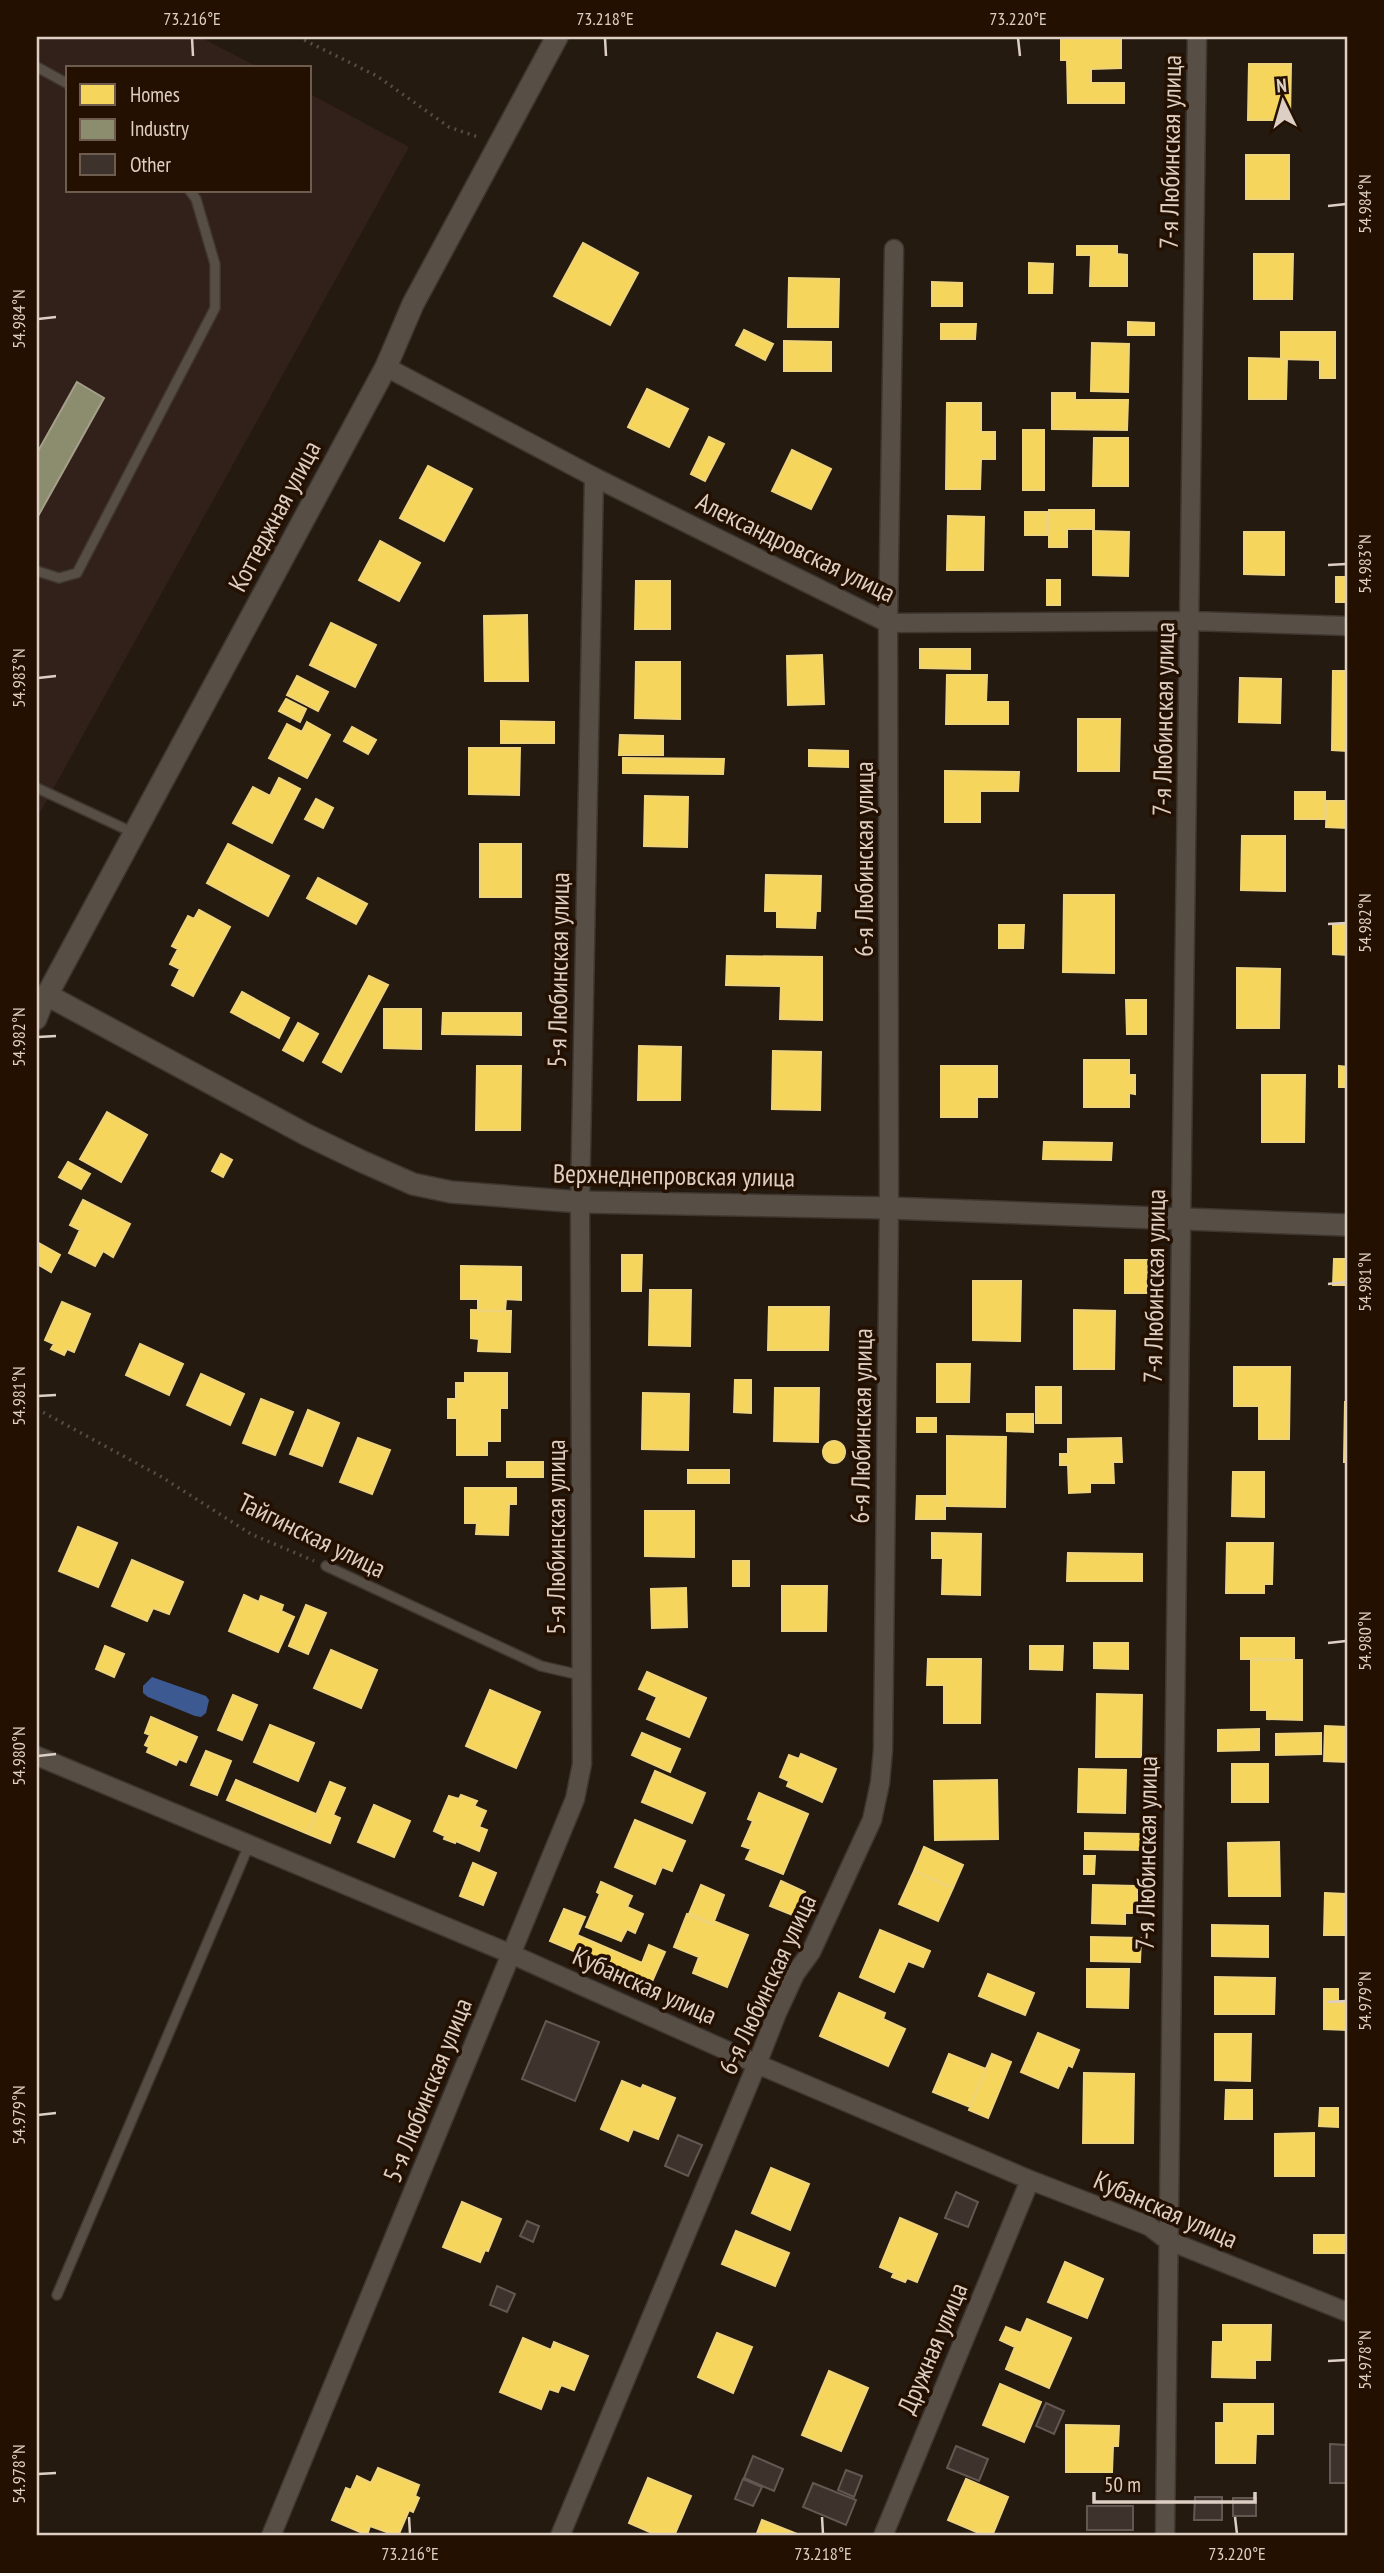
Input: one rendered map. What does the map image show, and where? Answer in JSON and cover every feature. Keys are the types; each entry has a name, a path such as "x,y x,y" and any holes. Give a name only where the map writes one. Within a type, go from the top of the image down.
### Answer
{"street":[{"name":"Коттеджная улица","path":"37,1020 47,995 386,367 413,304 557,37"},
{"name":"7-я Любинская улица","path":"1165,2536 1197,37"},
{"name":"6-я Любинская улица","path":"560,2536 777,2013 795,1974 811,1952 872,1820 880,1783 883,1750 889,1208 888,623 894,249"},
{"name":"Александровская улица","path":"386,367 594,477 888,623 1191,621 1347,626"},
{"name":"5-я Любинская улица","path":"271,2536 575,1799 582,1764 580,1202 594,477"},
{"name":"Верхнеднепровская улица","path":"47,995 307,1135 413,1184 465,1194 580,1202 889,1208 1347,1226"},
{"name":"Кубанская улица","path":"37,1756 511,1954 757,2064 1030,2180 1149,2227 1167,2240 1347,2312"},
{"name":"Дружная улица","path":"883,2536 1030,2180"}],"lane":[{"path":"37,67 66,83"},
{"path":"37,571 59,578 77,572 215,308 215,264 196,199 191,192"},
{"path":"37,788 135,834"},
{"name":"Тайгинская улица","path":"326,1566 541,1667 580,1675"},
{"path":"57,2295 249,1845"}],"path":[{"path":"298,37 377,76 449,127 499,144"},
{"name":"Тайгинская улица","path":"37,1409 160,1476 251,1534 326,1566"}],"shaded area":[{"path":"37,37 200,37 256,66 66,66 66,192 312,192 312,95 409,147 37,818"}],"water":[{"path":"152,1677 206,1696 209,1700 206,1713 201,1717 195,1716 148,1697 143,1693 143,1686"}],"building: Homes":[{"path":"1061,37 1121,37 1121,68 1091,69 1091,83 1124,83 1124,103 1068,103 1067,60 1061,60"},
{"path":"1249,64 1291,64 1290,120 1248,120"},
{"path":"1246,155 1289,155 1289,199 1246,199"},
{"path":"583,243 638,273 610,325 554,296"},
{"path":"1077,246 1117,246 1117,254 1127,255 1127,286 1090,286 1091,255 1077,255"},
{"path":"1254,254 1293,254 1292,299 1254,299"},
{"path":"1029,263 1053,264 1052,293 1029,293"},
{"path":"789,278 839,279 838,327 788,327"},
{"path":"932,282 962,283 962,306 932,306"},
{"path":"1128,322 1154,323 1154,335 1128,335"},
{"path":"941,324 976,324 975,339 941,339"},
{"path":"744,330 773,344 765,360 736,345"},
{"path":"1281,332 1335,332 1335,378 1320,378 1320,360 1281,359"},
{"path":"784,341 831,342 831,371 784,371"},
{"path":"1092,343 1129,344 1128,392 1091,391"},
{"path":"1249,358 1287,359 1286,399 1249,399"},
{"path":"647,389 688,409 669,447 628,427"},
{"path":"1052,393 1075,393 1075,400 1128,400 1127,430 1052,429"},
{"path":"947,403 981,403 981,432 995,432 995,459 981,459 980,489 946,489"},
{"path":"1023,430 1044,430 1044,490 1023,490"},
{"path":"709,437 724,444 705,481 691,474"},
{"path":"1094,438 1128,438 1128,486 1093,486"},
{"path":"792,450 831,469 811,509 772,491"},
{"path":"428,466 472,489 444,541 400,518"},
{"path":"1049,510 1094,510 1094,529 1067,529 1067,547 1049,547"},
{"path":"1025,512 1047,512 1047,535 1025,535"},
{"path":"948,516 984,517 983,570 947,570"},
{"path":"1093,531 1129,532 1128,576 1093,575"},
{"path":"1244,532 1284,532 1284,575 1244,574"},
{"path":"380,541 420,563 399,601 359,580"},
{"path":"1336,577 1347,577 1347,602 1336,602"},
{"path":"1047,580 1060,580 1060,605 1047,605"},
{"path":"636,581 670,581 670,629 635,629"},
{"path":"527,615 528,681 485,681 484,616"},
{"path":"331,623 376,645 355,687 310,665"},
{"path":"920,649 970,649 970,669 920,668"},
{"path":"822,655 824,704 788,705 787,656"},
{"path":"636,662 680,662 680,719 635,718"},
{"path":"1333,671 1347,671 1347,751 1332,750"},
{"path":"947,675 987,675 986,702 1008,702 1008,724 946,724"},
{"path":"297,676 328,692 318,711 287,695"},
{"path":"1240,678 1281,679 1280,723 1239,722"},
{"path":"286,699 306,709 300,722 279,711"},
{"path":"1078,719 1120,719 1119,771 1078,771"},
{"path":"501,721 554,722 554,743 501,743"},
{"path":"307,722 330,735 307,778 269,758 287,724 302,732"},
{"path":"352,727 376,740 368,754 344,741"},
{"path":"620,735 663,736 663,755 619,755"},
{"path":"469,748 520,748 519,795 469,794"},
{"path":"809,750 848,751 848,767 809,766"},
{"path":"623,758 724,759 723,774 623,773"},
{"path":"945,771 1019,772 1018,791 980,791 980,822 945,822"},
{"path":"279,778 300,789 272,843 233,823 253,787 270,796"},
{"path":"1295,792 1325,792 1325,819 1295,819"},
{"path":"645,796 688,797 687,847 644,846"},
{"path":"316,799 333,808 323,828 305,819"},
{"path":"1327,801 1347,801 1347,828 1326,827"},
{"path":"1242,836 1285,836 1285,891 1241,890"},
{"path":"228,844 289,876 268,916 207,883"},
{"path":"480,844 521,844 521,897 480,897"},
{"path":"766,875 821,876 820,911 816,911 815,928 777,927 777,911 765,911"},
{"path":"318,878 367,904 356,924 307,898"},
{"path":"1064,895 1114,895 1114,973 1063,972"},
{"path":"199,910 230,927 193,996 172,985 180,969 170,964 178,949 172,946 188,916 194,919"},
{"path":"1333,924 1347,924 1347,955 1333,954"},
{"path":"999,925 1024,925 1023,948 999,948"},
{"path":"727,956 822,957 822,1020 780,1019 781,986 726,985"},
{"path":"1237,968 1280,969 1279,1028 1237,1028"},
{"path":"369,976 388,985 341,1072 323,1062"},
{"path":"242,992 289,1018 279,1038 231,1012"},
{"path":"1126,1000 1146,1000 1146,1034 1127,1034"},
{"path":"384,1009 421,1009 421,1049 384,1048"},
{"path":"443,1013 521,1013 521,1035 442,1034"},
{"path":"298,1023 318,1034 303,1061 283,1050"},
{"path":"639,1046 681,1047 680,1100 638,1100"},
{"path":"773,1051 821,1052 820,1110 772,1109"},
{"path":"1084,1060 1129,1060 1129,1075 1135,1075 1135,1094 1129,1093 1129,1107 1084,1107"},
{"path":"477,1066 521,1066 520,1130 476,1130"},
{"path":"941,1066 997,1066 997,1097 977,1097 977,1117 941,1117"},
{"path":"1339,1066 1347,1067 1347,1087 1339,1087"},
{"path":"1262,1075 1305,1075 1304,1142 1262,1142"},
{"path":"107,1112 147,1135 121,1182 80,1159"},
{"path":"1044,1142 1112,1143 1111,1160 1043,1159"},
{"path":"221,1154 232,1160 223,1177 212,1171"},
{"path":"68,1162 90,1174 81,1189 59,1177"},
{"path":"83,1200 130,1224 113,1257 103,1251 95,1266 69,1253 80,1230 70,1225"},
{"path":"37,1242 60,1255 51,1272 37,1264"},
{"path":"622,1255 642,1255 641,1291 622,1291"},
{"path":"1334,1259 1347,1259 1347,1285 1333,1285"},
{"path":"1125,1260 1147,1260 1147,1293 1125,1293"},
{"path":"461,1266 521,1267 521,1300 506,1299 505,1311 478,1311 478,1299 461,1299"},
{"path":"973,1281 1021,1281 1020,1341 973,1340"},
{"path":"650,1290 691,1290 690,1346 649,1345"},
{"path":"62,1302 90,1314 74,1352 67,1349 64,1355 51,1349 54,1344 45,1340"},
{"path":"769,1307 829,1307 828,1350 768,1350"},
{"path":"471,1310 511,1311 510,1352 478,1351 479,1339 471,1338"},
{"path":"1074,1310 1115,1311 1114,1369 1074,1369"},
{"path":"140,1344 183,1364 169,1395 126,1375"},
{"path":"937,1364 970,1364 969,1402 937,1402"},
{"path":"1234,1367 1290,1367 1289,1439 1259,1439 1259,1406 1234,1406"},
{"path":"465,1373 507,1373 507,1408 500,1408 500,1441 487,1441 487,1455 457,1455 457,1418 448,1418 448,1399 456,1399 456,1383 465,1383"},
{"path":"201,1374 244,1394 230,1425 187,1405"},
{"path":"735,1380 751,1380 751,1413 734,1412"},
{"path":"1036,1387 1061,1387 1061,1423 1036,1423"},
{"path":"775,1388 819,1388 818,1442 774,1441"},
{"path":"643,1393 689,1394 688,1450 642,1449"},
{"path":"261,1399 293,1412 275,1455 243,1443"},
{"path":"1347,1402 1347,1462 1344,1462"},
{"path":"308,1410 339,1423 322,1466 290,1454"},
{"path":"1007,1414 1033,1414 1033,1432 1007,1431"},
{"path":"917,1418 936,1418 936,1432 917,1432"},
{"path":"947,1436 1006,1437 1005,1507 947,1506"},
{"path":"358,1438 390,1450 372,1494 340,1482"},
{"path":"1121,1438 1122,1462 1113,1462 1114,1483 1090,1483 1090,1492 1069,1493 1068,1465 1060,1465 1060,1454 1068,1454 1068,1439"},
{"path":"830,1441 838,1441 845,1448 845,1456 838,1463 830,1463 823,1456 823,1448"},
{"path":"507,1462 543,1462 543,1477 507,1477"},
{"path":"688,1470 729,1470 729,1483 688,1483"},
{"path":"1233,1472 1264,1472 1264,1517 1232,1516"},
{"path":"465,1488 516,1488 516,1504 509,1504 508,1535 476,1534 477,1523 465,1523"},
{"path":"917,1496 945,1496 945,1519 916,1519"},
{"path":"645,1511 694,1511 694,1557 645,1556"},
{"path":"78,1527 117,1543 98,1587 59,1571"},
{"path":"932,1533 981,1534 980,1595 942,1594 943,1558 932,1558"},
{"path":"1227,1543 1273,1543 1272,1584 1264,1584 1264,1593 1226,1593"},
{"path":"1068,1553 1142,1554 1142,1581 1067,1581"},
{"path":"132,1560 183,1582 169,1614 153,1608 147,1621 112,1606"},
{"path":"733,1561 749,1561 749,1586 733,1586"},
{"path":"782,1586 827,1586 826,1631 782,1631"},
{"path":"686,1588 687,1627 652,1628 651,1589"},
{"path":"244,1595 259,1602 261,1596 283,1605 281,1611 294,1617 278,1652 229,1631"},
{"path":"306,1605 326,1613 308,1654 289,1646"},
{"path":"1241,1638 1294,1638 1294,1659 1241,1659"},
{"path":"1094,1643 1128,1643 1128,1669 1094,1668"},
{"path":"105,1646 124,1654 114,1677 96,1669"},
{"path":"1030,1646 1063,1646 1062,1670 1030,1669"},
{"path":"331,1650 377,1670 361,1708 314,1688"},
{"path":"928,1659 981,1659 980,1723 944,1723 944,1685 927,1685"},
{"path":"1251,1660 1302,1660 1302,1720 1267,1719 1267,1710 1251,1710"},
{"path":"647,1672 706,1698 689,1737 647,1719 657,1697 639,1689"},
{"path":"490,1690 540,1712 516,1768 466,1746"},
{"path":"1097,1694 1142,1695 1141,1757 1096,1757"},
{"path":"233,1695 257,1705 242,1740 218,1730"},
{"path":"151,1717 197,1737 186,1762 179,1759 176,1765 147,1752 149,1747 145,1745 150,1735 145,1733"},
{"path":"270,1725 314,1743 298,1781 254,1762"},
{"path":"1325,1726 1347,1727 1347,1762 1324,1761"},
{"path":"1259,1729 1259,1750 1218,1751 1218,1730"},
{"path":"642,1733 680,1749 670,1772 632,1755"},
{"path":"1321,1733 1321,1754 1276,1755 1276,1734"},
{"path":"206,1751 231,1761 217,1795 191,1785"},
{"path":"801,1754 836,1769 822,1802 787,1786 789,1781 780,1777 789,1755 799,1759"},
{"path":"1232,1764 1268,1764 1268,1802 1232,1802"},
{"path":"1079,1769 1126,1770 1125,1813 1078,1812"},
{"path":"655,1771 705,1793 692,1823 642,1802"},
{"path":"236,1780 316,1814 308,1834 227,1800"},
{"path":"997,1780 998,1839 935,1840 934,1781"},
{"path":"330,1782 345,1788 333,1815 340,1818 330,1843 308,1834"},
{"path":"759,1793 808,1814 783,1874 746,1859 751,1849 742,1846 753,1821 748,1819"},
{"path":"461,1795 477,1801 474,1806 486,1811 479,1827 487,1830 479,1851 444,1839 445,1836 434,1831 449,1796 459,1799"},
{"path":"374,1805 410,1821 394,1857 358,1842"},
{"path":"635,1820 685,1841 672,1871 662,1867 655,1884 615,1867"},
{"path":"1085,1833 1141,1834 1141,1850 1085,1849"},
{"path":"1279,1842 1280,1896 1229,1896 1228,1843"},
{"path":"924,1847 963,1865 953,1888 914,1871"},
{"path":"1084,1856 1095,1856 1094,1874 1084,1874"},
{"path":"473,1863 496,1873 483,1905 460,1896"},
{"path":"914,1871 953,1888 938,1921 899,1904"},
{"path":"781,1881 805,1892 795,1916 770,1906"},
{"path":"601,1882 632,1896 627,1907 643,1914 635,1933 627,1929 621,1941 586,1927 600,1894 597,1892"},
{"path":"701,1885 724,1895 713,1924 689,1914"},
{"path":"1093,1885 1137,1886 1137,1913 1125,1913 1125,1924 1092,1923"},
{"path":"1325,1893 1345,1894 1345,1935 1324,1935"},
{"path":"564,1909 585,1917 577,1935 642,1963 649,1945 665,1952 651,1984 550,1941"},
{"path":"687,1914 713,1925 714,1921 748,1935 727,1987 693,1973 699,1957 674,1947"},
{"path":"1212,1925 1268,1926 1268,1957 1212,1956"},
{"path":"880,1930 930,1951 923,1967 908,1961 894,1992 860,1977"},
{"path":"1091,1937 1141,1938 1140,1962 1091,1961"},
{"path":"1087,1969 1129,1969 1128,2008 1087,2007"},
{"path":"988,1974 1034,1993 1025,2015 979,1996"},
{"path":"1215,1977 1275,1978 1274,2014 1215,2014"},
{"path":"1324,1989 1338,1989 1338,2003 1347,2003 1347,2030 1324,2029"},
{"path":"839,1993 885,2013 883,2019 905,2029 888,2066 820,2036"},
{"path":"1038,2033 1079,2050 1072,2067 1068,2065 1058,2088 1021,2072"},
{"path":"1215,2034 1251,2034 1250,2081 1215,2080"},
{"path":"949,2054 986,2069 970,2107 933,2092"},
{"path":"992,2054 1011,2062 988,2118 969,2110"},
{"path":"1084,2073 1134,2074 1133,2143 1083,2143"},
{"path":"622,2081 641,2089 643,2085 675,2098 658,2139 633,2129 628,2141 601,2129"},
{"path":"1226,2090 1252,2090 1252,2119 1225,2119"},
{"path":"1320,2108 1338,2108 1338,2127 1319,2126"},
{"path":"1314,2133 1314,2176 1275,2176 1275,2134"},
{"path":"771,2168 809,2184 790,2230 752,2213"},
{"path":"462,2202 501,2219 488,2251 485,2250 480,2262 443,2247"},
{"path":"900,2218 937,2234 917,2282 907,2278 905,2282 892,2277 894,2273 880,2267"},
{"path":"736,2231 789,2253 775,2286 722,2264"},
{"path":"1314,2235 1347,2235 1347,2253 1314,2253"},
{"path":"1065,2262 1103,2279 1087,2318 1048,2302"},
{"path":"1027,2319 1071,2338 1049,2388 1006,2369 1015,2347 1000,2340 1006,2327 1021,2333"},
{"path":"1223,2325 1271,2325 1270,2360 1255,2360 1255,2378 1212,2377 1213,2342 1223,2342"},
{"path":"717,2333 752,2347 733,2393 698,2377"},
{"path":"523,2338 551,2350 554,2342 588,2356 574,2390 561,2385 558,2392 549,2389 541,2409 500,2392"},
{"path":"829,2371 868,2388 841,2451 802,2435"},
{"path":"1000,2384 1041,2402 1024,2442 983,2425"},
{"path":"1224,2404 1273,2404 1273,2434 1256,2434 1255,2463 1216,2463 1216,2423 1224,2423"},
{"path":"1066,2425 1119,2426 1118,2446 1113,2446 1112,2472 1066,2472"},
{"path":"378,2468 419,2485 415,2496 419,2498 413,2512 409,2510 398,2536 370,2526 367,2535 332,2520 346,2488 351,2490 357,2476 371,2483"},
{"path":"648,2478 691,2496 674,2536 659,2536 629,2523"},
{"path":"966,2479 1008,2497 992,2536 948,2520"},
{"path":"762,2520 800,2535 756,2536"}],"building: Industry":[{"path":"77,382 104,398 37,518 37,453"}],"building: Other":[{"path":"546,2021 599,2042 575,2101 522,2079"},
{"path":"678,2135 702,2145 688,2176 665,2166"},
{"path":"956,2192 978,2202 968,2227 945,2218"},
{"path":"527,2221 539,2226 533,2242 520,2236"},
{"path":"497,2286 515,2294 507,2312 490,2305"},
{"path":"1046,2403 1064,2411 1054,2434 1036,2426"},
{"path":"1330,2444 1347,2445 1347,2483 1330,2483"},
{"path":"956,2446 988,2459 979,2481 947,2468"},
{"path":"753,2456 783,2469 774,2491 744,2478"},
{"path":"846,2470 862,2476 854,2497 838,2490"},
{"path":"743,2479 762,2487 753,2506 735,2499"},
{"path":"813,2483 856,2500 846,2525 803,2507"},
{"path":"1195,2497 1222,2497 1222,2520 1194,2520"},
{"path":"1233,2498 1256,2498 1256,2516 1233,2516"},
{"path":"1087,2506 1133,2506 1133,2530 1087,2530"}]}
